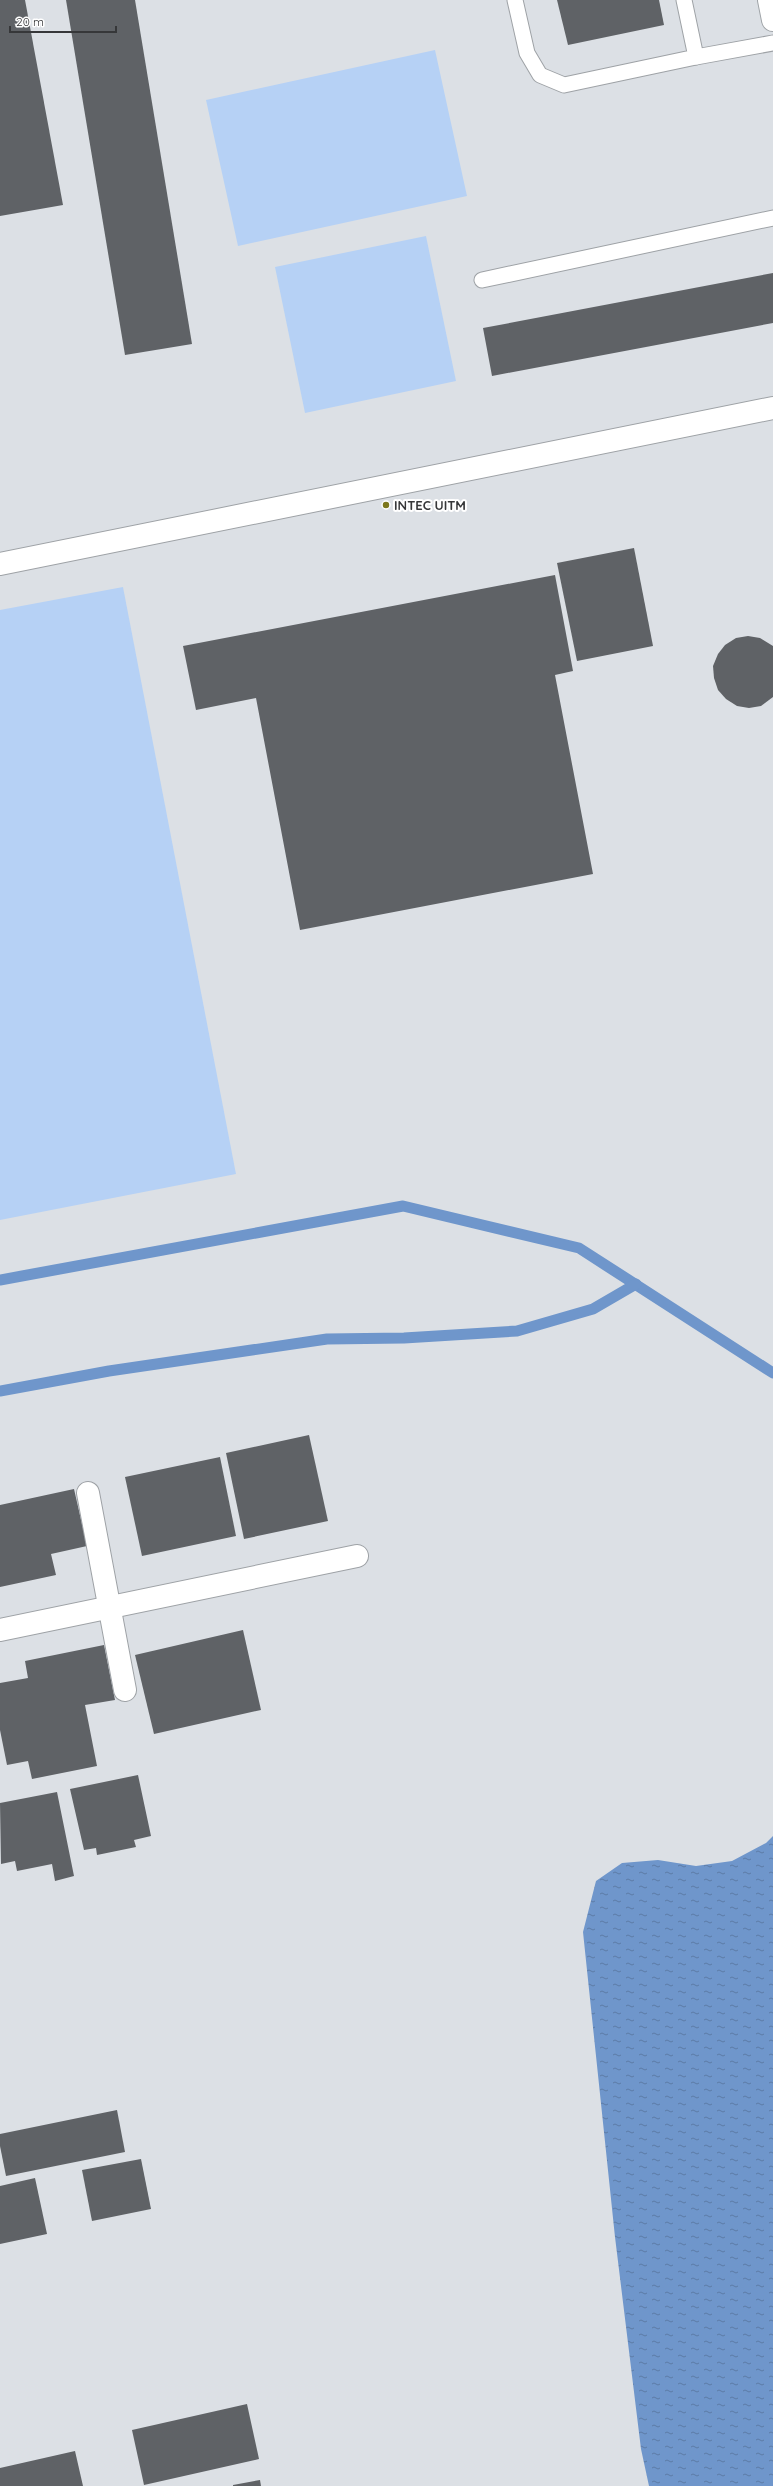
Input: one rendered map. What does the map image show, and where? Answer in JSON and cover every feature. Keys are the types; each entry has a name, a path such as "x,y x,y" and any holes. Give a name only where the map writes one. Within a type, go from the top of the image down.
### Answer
{"street":[{"path":"769,0 773,20"},
{"path":"0,564 773,408"},
{"path":"88,1493 125,1690"},
{"path":"0,1630 357,1556"}],"lane":[{"path":"515,0 526,54 540,75 564,85 773,43"},
{"path":"684,0 696,58"},
{"path":"482,280 773,218"}],"shaded area":[{"path":"435,50 467,196 238,246 206,100"},
{"path":"426,236 456,381 305,413 275,267"},
{"path":"123,587 236,1174 0,1220 0,610"}],"water":[{"path":"773,1836 773,2486 649,2486 641,2449 615,2237 583,1932 596,1881 622,1863 658,1860 696,1866 732,1861 766,1843"}],"building":[{"path":"0,0 25,0 63,205 0,216"},
{"path":"66,0 135,0 192,344 125,355"},
{"path":"557,0 659,0 664,25 568,45"},
{"path":"773,273 773,323 492,376 483,328"},
{"path":"634,548 653,646 577,661 557,563"},
{"path":"555,575 573,671 555,675 593,874 300,930 256,698 196,710 183,646"},
{"path":"748,636 760,638 773,646 773,697 761,706 749,708 737,706 726,699 718,690 714,678 713,666 718,654 725,645 736,638"},
{"path":"309,1435 328,1521 244,1539 226,1453"},
{"path":"220,1457 236,1536 142,1556 125,1477"},
{"path":"74,1489 87,1546 51,1554 56,1575 0,1587 0,1505"},
{"path":"243,1630 261,1710 154,1734 135,1655"},
{"path":"104,1645 115,1700 85,1705 97,1766 32,1779 28,1761 7,1765 0,1730 0,1683 28,1678 25,1661"},
{"path":"138,1775 151,1836 134,1840 136,1847 97,1855 96,1848 84,1850 70,1789"},
{"path":"57,1792 74,1876 55,1881 52,1864 17,1871 15,1861 1,1864 0,1803"},
{"path":"117,2110 125,2152 6,2176 0,2146 0,2134"},
{"path":"141,2159 151,2209 92,2221 82,2170"},
{"path":"35,2178 47,2234 0,2244 0,2186"},
{"path":"247,2404 259,2459 144,2485 132,2430"},
{"path":"75,2451 83,2486 0,2486 0,2468"},
{"path":"260,2480 261,2486 233,2486 233,2485"}],"waterway":[{"path":"0,1280 403,1206 579,1248 773,1373"},
{"path":"0,1391 109,1371 327,1339 404,1338 517,1331 593,1309 636,1284"}],"place":[{"name":"INTEC UITM","path":"386,505"}]}
